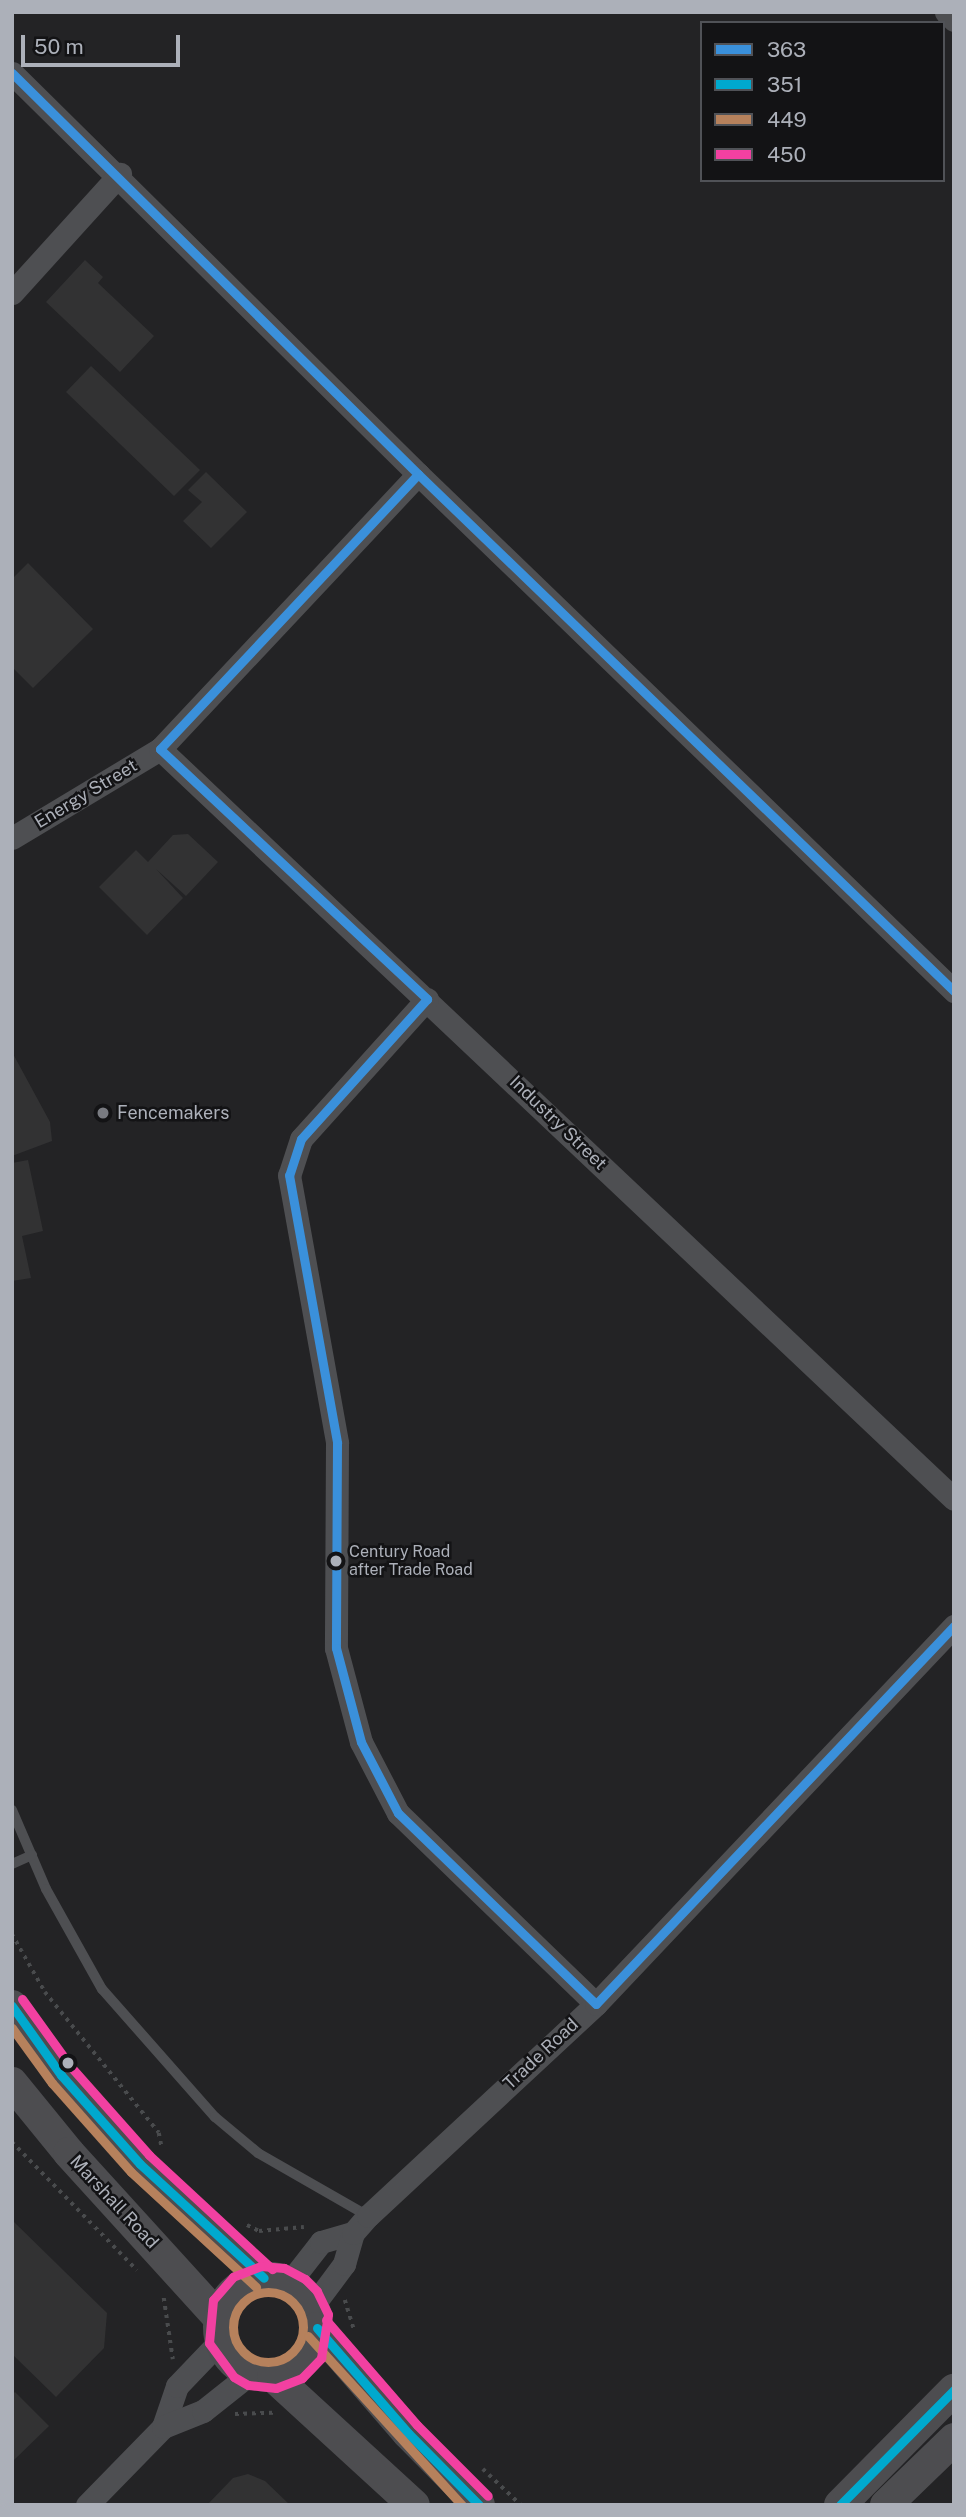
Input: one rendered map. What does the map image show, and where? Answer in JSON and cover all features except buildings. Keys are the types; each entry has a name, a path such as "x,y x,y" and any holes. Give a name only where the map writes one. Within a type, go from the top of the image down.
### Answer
{"main road":[{"path":"12,2006 61,2075 140,2164 315,2317 399,2424 479,2505"},
{"name":"Marshall Road","path":"12,2083 220,2330"},
{"path":"277,2281 230,2296 220,2330 233,2360 262,2374 414,2505"},
{"path":"262,2374 304,2360 315,2317"},
{"path":"840,2505 954,2389"},
{"path":"886,2505 954,2439"}],"street":[{"path":"946,12 954,20"},
{"path":"12,73 120,174 418,474 954,991"},
{"path":"12,293 120,174"},
{"name":"Energy Street","path":"12,838 160,749 418,474"},
{"name":"Industry Street","path":"160,749 954,1499"},
{"path":"427,999 301,1139 289,1175 337,1443 335,1648 361,1742 398,1812 596,2004"},
{"name":"Trade Road","path":"321,2242 360,2224 596,2004 954,1626"},
{"path":"315,2317 344,2264 360,2224"},
{"path":"277,2281 321,2242"},
{"path":"163,2427 177,2386 220,2330"},
{"path":"87,2505 163,2427 203,2411 262,2374"}],"lane":[{"path":"12,1810 32,1855 102,1989 215,2117 258,2153 360,2224"},
{"path":"12,1864 32,1855"}],"path":[{"path":"12,1934 45,1992 159,2133 163,2155"},
{"path":"12,2142 143,2276"},
{"path":"240,2222 260,2231 288,2231 311,2225 321,2242"},
{"path":"344,2264 342,2289 356,2331"},
{"path":"157,2290 164,2298 177,2386"},
{"path":"203,2411 275,2413 284,2420"},
{"path":"477,2464 521,2505"}],"shaded area":[{"path":"12,12 954,12 954,2505 12,2505"}],"transit line":[{"name":"363","path":"12,73 418,474 954,991"},
{"name":"363","path":"160,749 418,474"},
{"name":"363","path":"160,749 427,999"},
{"name":"363","path":"427,999 301,1139 289,1175 337,1443 336,1648 361,1742 398,1813 596,2004"},
{"name":"363","path":"596,2004 954,1626"},
{"name":"450","path":"22,1999 71,2067 149,2155 272,2269"},
{"name":"351","path":"12,2006 61,2075 140,2164 264,2278"},
{"name":"449","path":"12,2028 52,2083 131,2172 256,2287"},
{"name":"450","path":"328,2314 317,2291 305,2279 284,2268 261,2266 233,2277 213,2300 209,2343 234,2377 248,2385 276,2388 302,2378 321,2358 328,2315"},
{"name":"449","path":"268,2292 293,2302 303,2327 293,2352 268,2362 243,2352 233,2327 243,2302 268,2292"},
{"name":"450","path":"326,2320 417,2425 488,2496"},
{"name":"351","path":"317,2328 408,2433 479,2505"},
{"name":"449","path":"308,2336 462,2505"},
{"name":"351","path":"840,2505 954,2390"}],"place":[{"name":"Fencemakers","path":"103,1113"},
{"name":"Century Road after Trade Road","path":"336,1561"}]}
